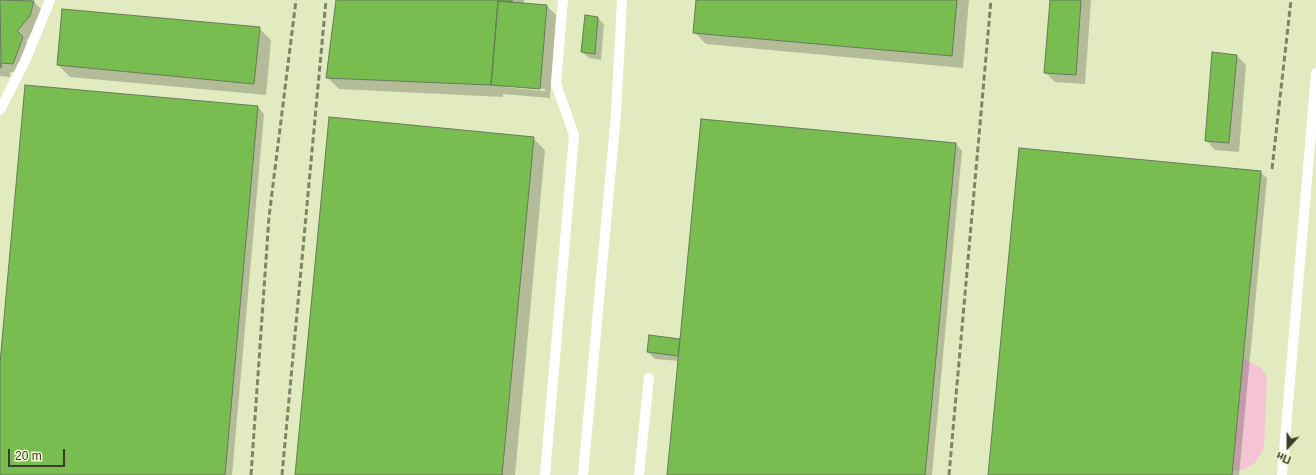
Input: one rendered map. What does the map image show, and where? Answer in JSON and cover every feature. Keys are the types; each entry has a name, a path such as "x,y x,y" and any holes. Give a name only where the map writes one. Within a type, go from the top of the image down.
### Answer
{"lane":[{"path":"0,110 25,61 50,0"},
{"path":"545,475 574,134 556,84 563,0"},
{"path":"583,475 616,114 622,0"},
{"path":"1282,475 1316,73"},
{"path":"639,475 649,378"}],"shaded area":[{"path":"1243,358 1261,368 1267,377 1264,448 1255,463 1245,469 1233,471"}],"building":[{"path":"0,0 34,1 30,16 17,31 23,37 13,64 1,63 1,68"},
{"path":"336,0 512,0 512,2 498,1 491,85 326,78"},
{"path":"696,0 957,0 952,56 693,33"},
{"path":"1050,0 1081,0 1076,75 1044,73"},
{"path":"498,1 547,5 540,89 491,85"},
{"path":"62,9 260,27 254,84 57,65"},
{"path":"585,15 598,17 595,54 581,52"},
{"path":"1212,52 1237,55 1229,143 1205,141"},
{"path":"25,85 258,106 225,475 0,475 0,363"},
{"path":"329,117 534,137 502,475 295,475"},
{"path":"701,119 956,143 925,475 667,475"},
{"path":"1019,148 1261,171 1232,475 988,475"},
{"path":"649,335 680,339 678,356 647,352"}],"railway":[{"path":"251,475 269,217 296,0"},
{"path":"282,475 326,0"},
{"path":"949,475 991,0"},
{"path":"1272,169 1291,0"}]}
